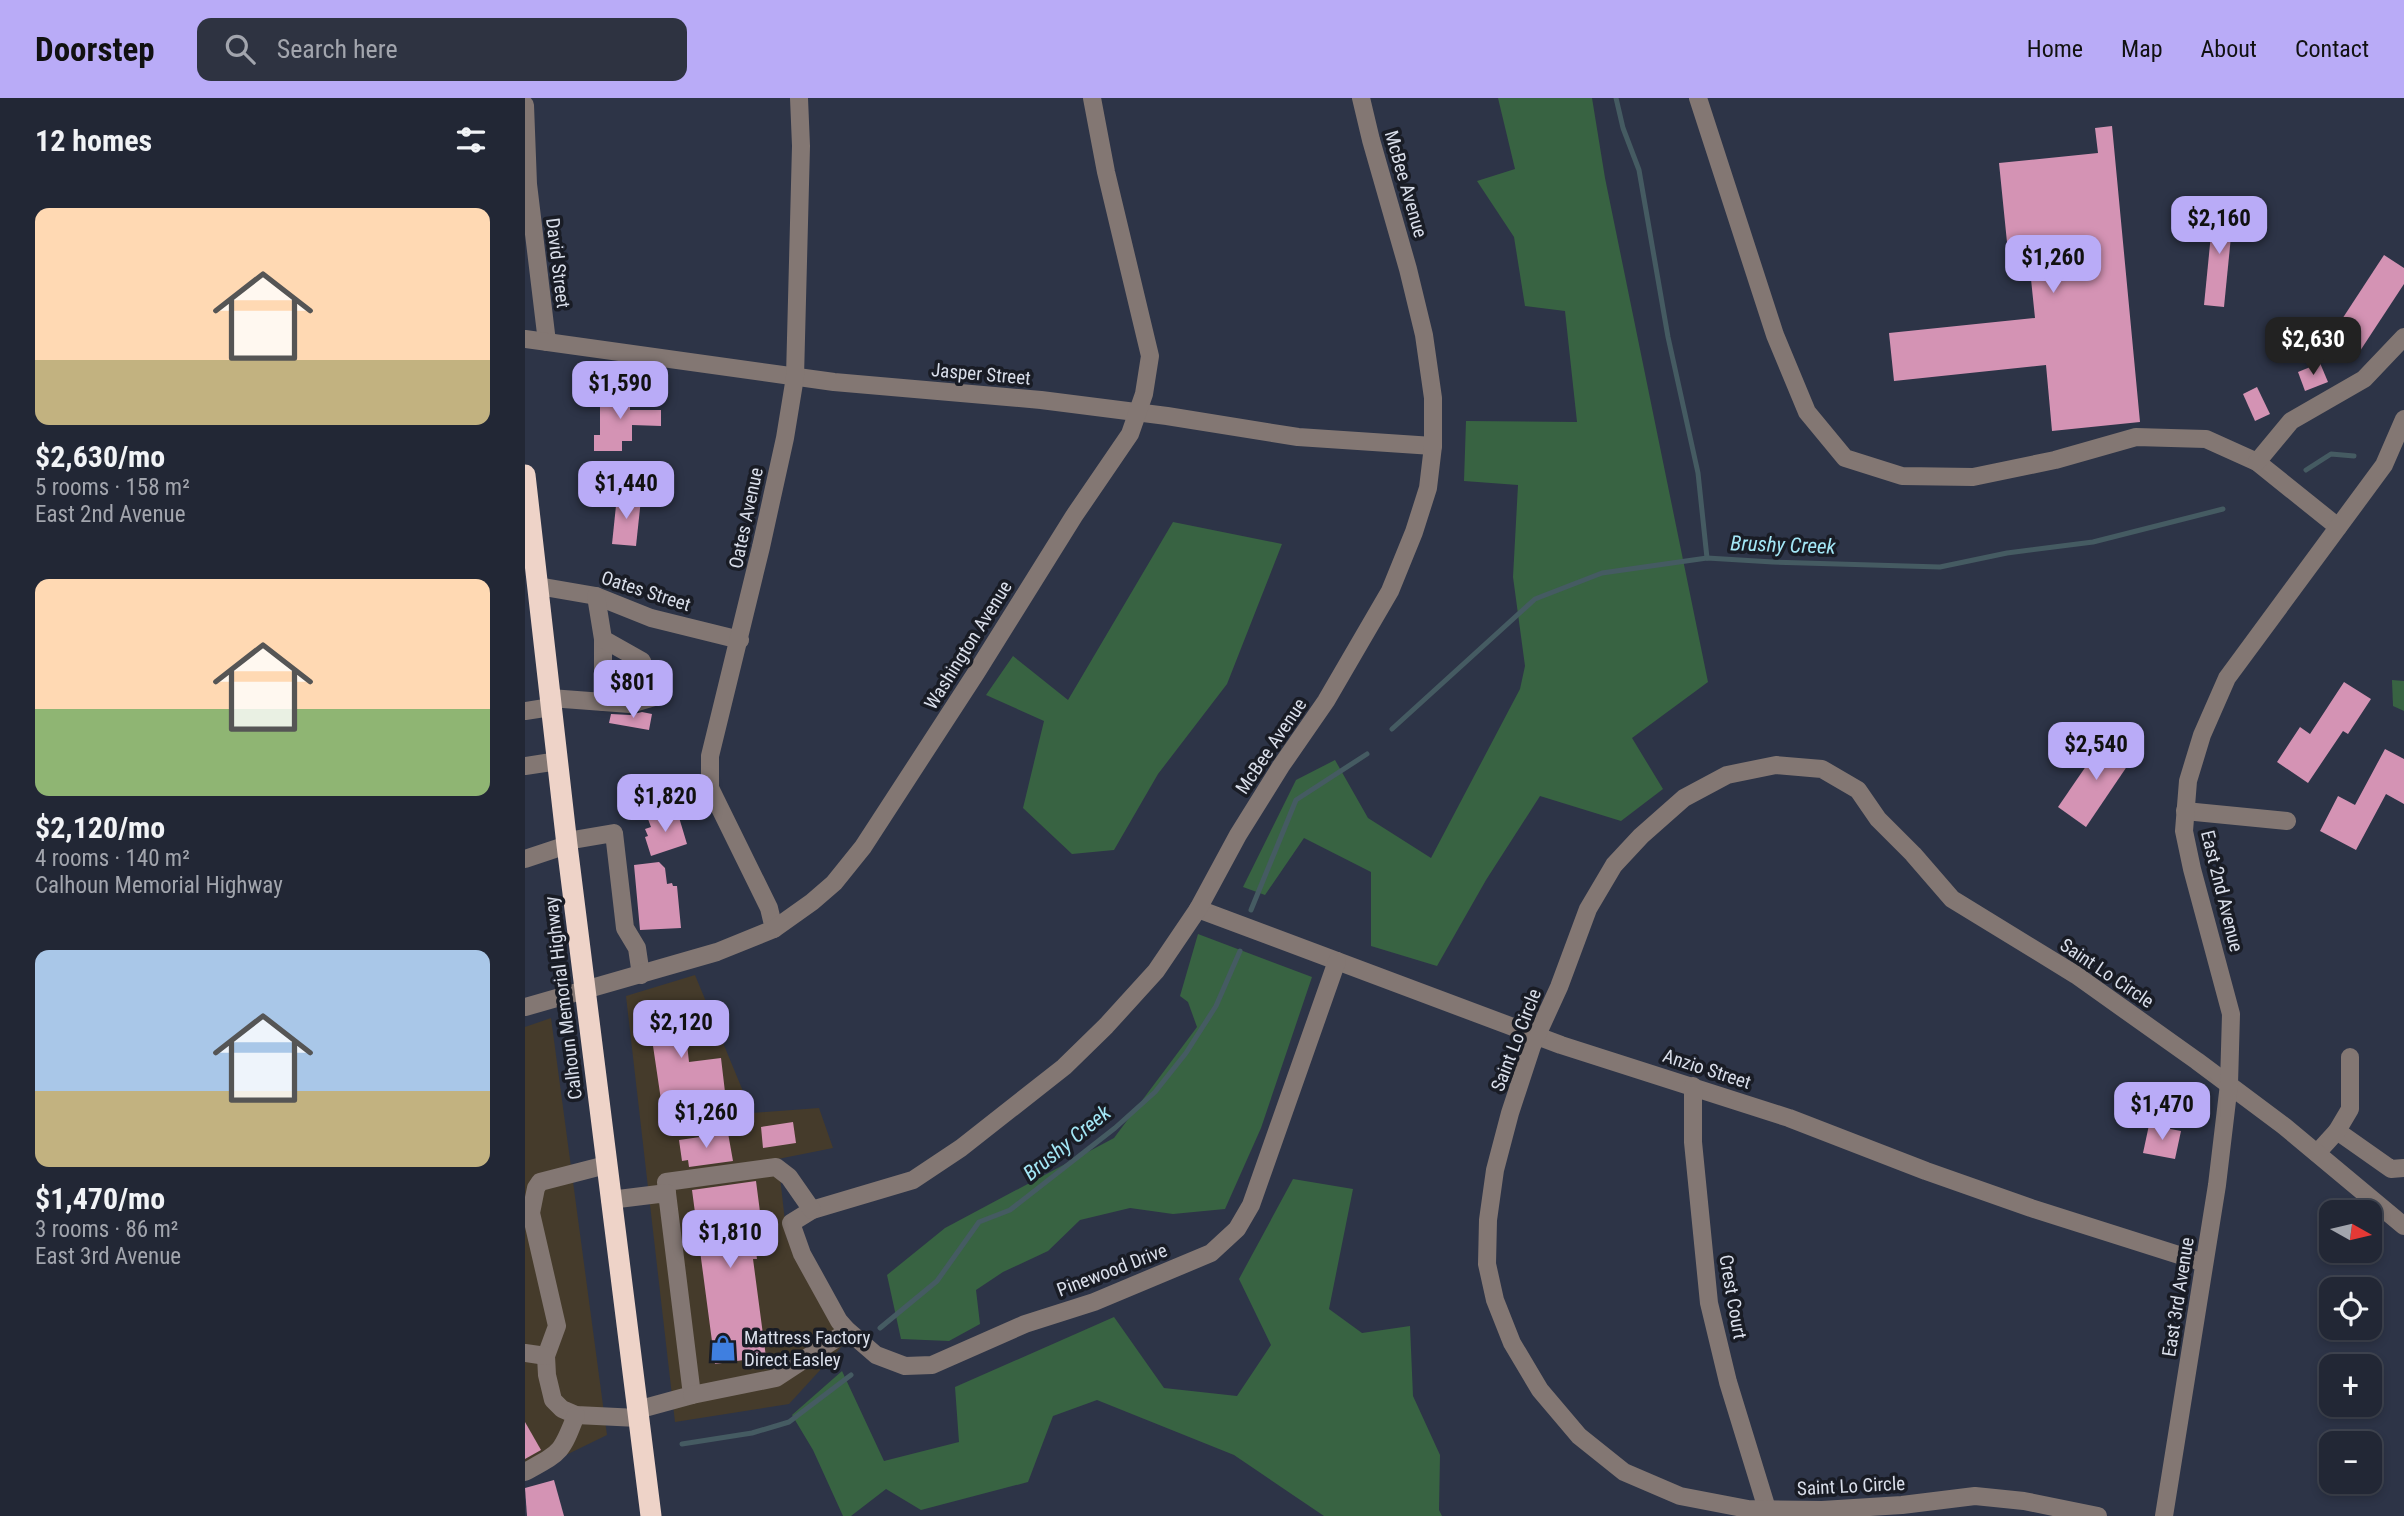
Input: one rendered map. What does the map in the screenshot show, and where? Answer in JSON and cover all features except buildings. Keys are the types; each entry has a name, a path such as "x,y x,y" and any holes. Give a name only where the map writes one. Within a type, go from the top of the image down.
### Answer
{"highway":[{"name":"Calhoun Memorial Highway","path":"525,475 610,1200 651,1516"}],"street":[{"name":"Oates Avenue","path":"774,929 769,908 710,788 711,756 785,438 795,377 801,146 799,98"},
{"name":"Washington Avenue","path":"525,1007 716,952 774,929 834,883 863,847 1074,516 1130,434 1144,394 1150,356 1106,172 1092,98"},
{"name":"McBee Avenue","path":"791,1223 812,1210 913,1180 961,1148 1064,1067 1106,1026 1156,971 1198,909 1238,835 1326,701 1390,591 1427,488 1433,446 1433,398 1424,335 1361,98"},
{"path":"1698,98 1775,335 1807,412 1845,457 1902,476 1973,477 2055,460 2136,437 2206,439 2257,462 2338,527"},
{"name":"David Street","path":"525,106 528,184 547,342"},
{"path":"2257,462 2291,421 2364,379 2404,337"},
{"name":"Jasper Street","path":"525,339 795,377 1041,400 1137,412 1298,437 1433,446"},
{"name":"East 2nd Avenue","path":"2229,1084 2231,1014 2184,831 2189,781 2202,736 2227,678 2384,465 2404,419"},
{"path":"2384,465 2404,447"},
{"name":"Oates Street","path":"538,586 596,596 651,618 740,640"},
{"path":"596,596 603,639 603,702"},
{"path":"525,711 551,702 630,704 654,697 642,661 603,639"},
{"path":"525,765 558,761"},
{"name":"Saint Lo Circle","path":"2098,1516 2024,1501 1975,1496 1902,1505 1822,1510 1748,1509 1680,1496 1624,1472 1579,1436 1540,1390 1512,1343 1495,1300 1487,1264 1488,1220 1495,1170 1507,1125 1537,1035 1559,987 1588,909 1614,865 1641,836 1684,798 1727,775 1776,765 1822,769 1858,790 1878,819 1952,899 2076,975 2229,1084"},
{"path":"2185,811 2287,821"},
{"path":"525,859 567,843 614,833 625,928 637,948 641,975"},
{"name":"Anzio Street","path":"1198,909 1537,1035 1789,1118 2031,1208 2204,1263"},
{"name":"Pinewood Drive","path":"791,1223 802,1255 839,1321 876,1355 905,1366 932,1366 1025,1324 1094,1301 1211,1253 1237,1229 1251,1205 1337,961"},
{"path":"2317,1153 2337,1131 2350,1109 2350,1057"},
{"path":"2229,1084 2404,1226"},
{"name":"East 3rd Avenue","path":"2164,1516 2217,1185 2229,1084"},
{"name":"Crest Court","path":"1693,1086 1693,1142 1709,1303 1728,1382 1767,1509"},
{"path":"2337,1131 2391,1169 2404,1168"},
{"path":"606,1165 540,1182 536,1188 531,1213 557,1326 546,1356 547,1375 553,1400 562,1409 576,1415 638,1414 692,1395 776,1378 840,1336 846,1329"},
{"path":"692,1395 666,1182 776,1167 789,1177 812,1210"},
{"path":"610,1200 667,1193"},
{"path":"525,1353 546,1356"},
{"path":"525,1472 558,1454 576,1415"}],"shaded area":[{"path":"695,975 752,1113 819,1108 833,1148 778,1159 787,1239 845,1343 789,1404 675,1422 626,996"},
{"path":"551,1018 607,1435 525,1475 525,1027"}],"green space":[{"path":"1498,98 1592,98 1605,178 1708,682 1632,738 1663,789 1621,821 1540,796 1486,880 1437,966 1371,946 1371,872 1304,838 1265,895 1243,887 1296,780 1335,760 1368,818 1431,858 1520,689 1525,666 1513,577 1518,485 1464,481 1466,421 1577,422 1565,311 1525,306 1514,237 1477,181 1515,169"},
{"path":"1173,522 1282,544 1227,684 1158,774 1114,850 1072,854 1023,808 1044,721 986,695 1013,656 1068,700"},
{"path":"2392,680 2404,681 2404,711 2393,706"},
{"path":"1198,934 1312,977 1261,1128 1225,1209 1173,1214 1130,1208 1080,1220 1048,1251 1003,1272 976,1290 980,1324 949,1341 901,1339 887,1275 945,1228 1114,1138 1197,1027 1188,1002 1180,996"},
{"path":"1293,1179 1353,1189 1329,1309 1362,1333 1410,1326 1413,1396 1440,1455 1439,1510 1442,1516 1324,1516 1234,1455 1097,1400 1053,1416 1028,1482 921,1510 886,1489 851,1516 843,1516 813,1450 792,1415 842,1371 884,1461 959,1442 955,1387 1114,1317 1164,1388 1237,1396 1271,1345 1239,1279"}],"waterway":[{"path":"1616,98 1623,128 1639,170 1668,337 1698,473 1707,558"},
{"name":"Brushy Creek","path":"2306,470 2331,454 2354,456"},
{"name":"Brushy Creek","path":"1392,729 1535,599 1602,573 1707,558 1940,567 2007,553 2093,542 2223,509"},
{"name":"Brushy Creek","path":"1251,910 1296,800 1367,754"},
{"name":"Brushy Creek","path":"880,1328 937,1281 979,1222 1010,1210 1115,1128 1155,1092 1186,1053 1216,1006 1240,951"},
{"name":"Brushy Creek","path":"682,1444 752,1433 789,1422 851,1375"}],"place":[{"name":"Mattress Factory Direct Easley","path":"723,1348"}]}
